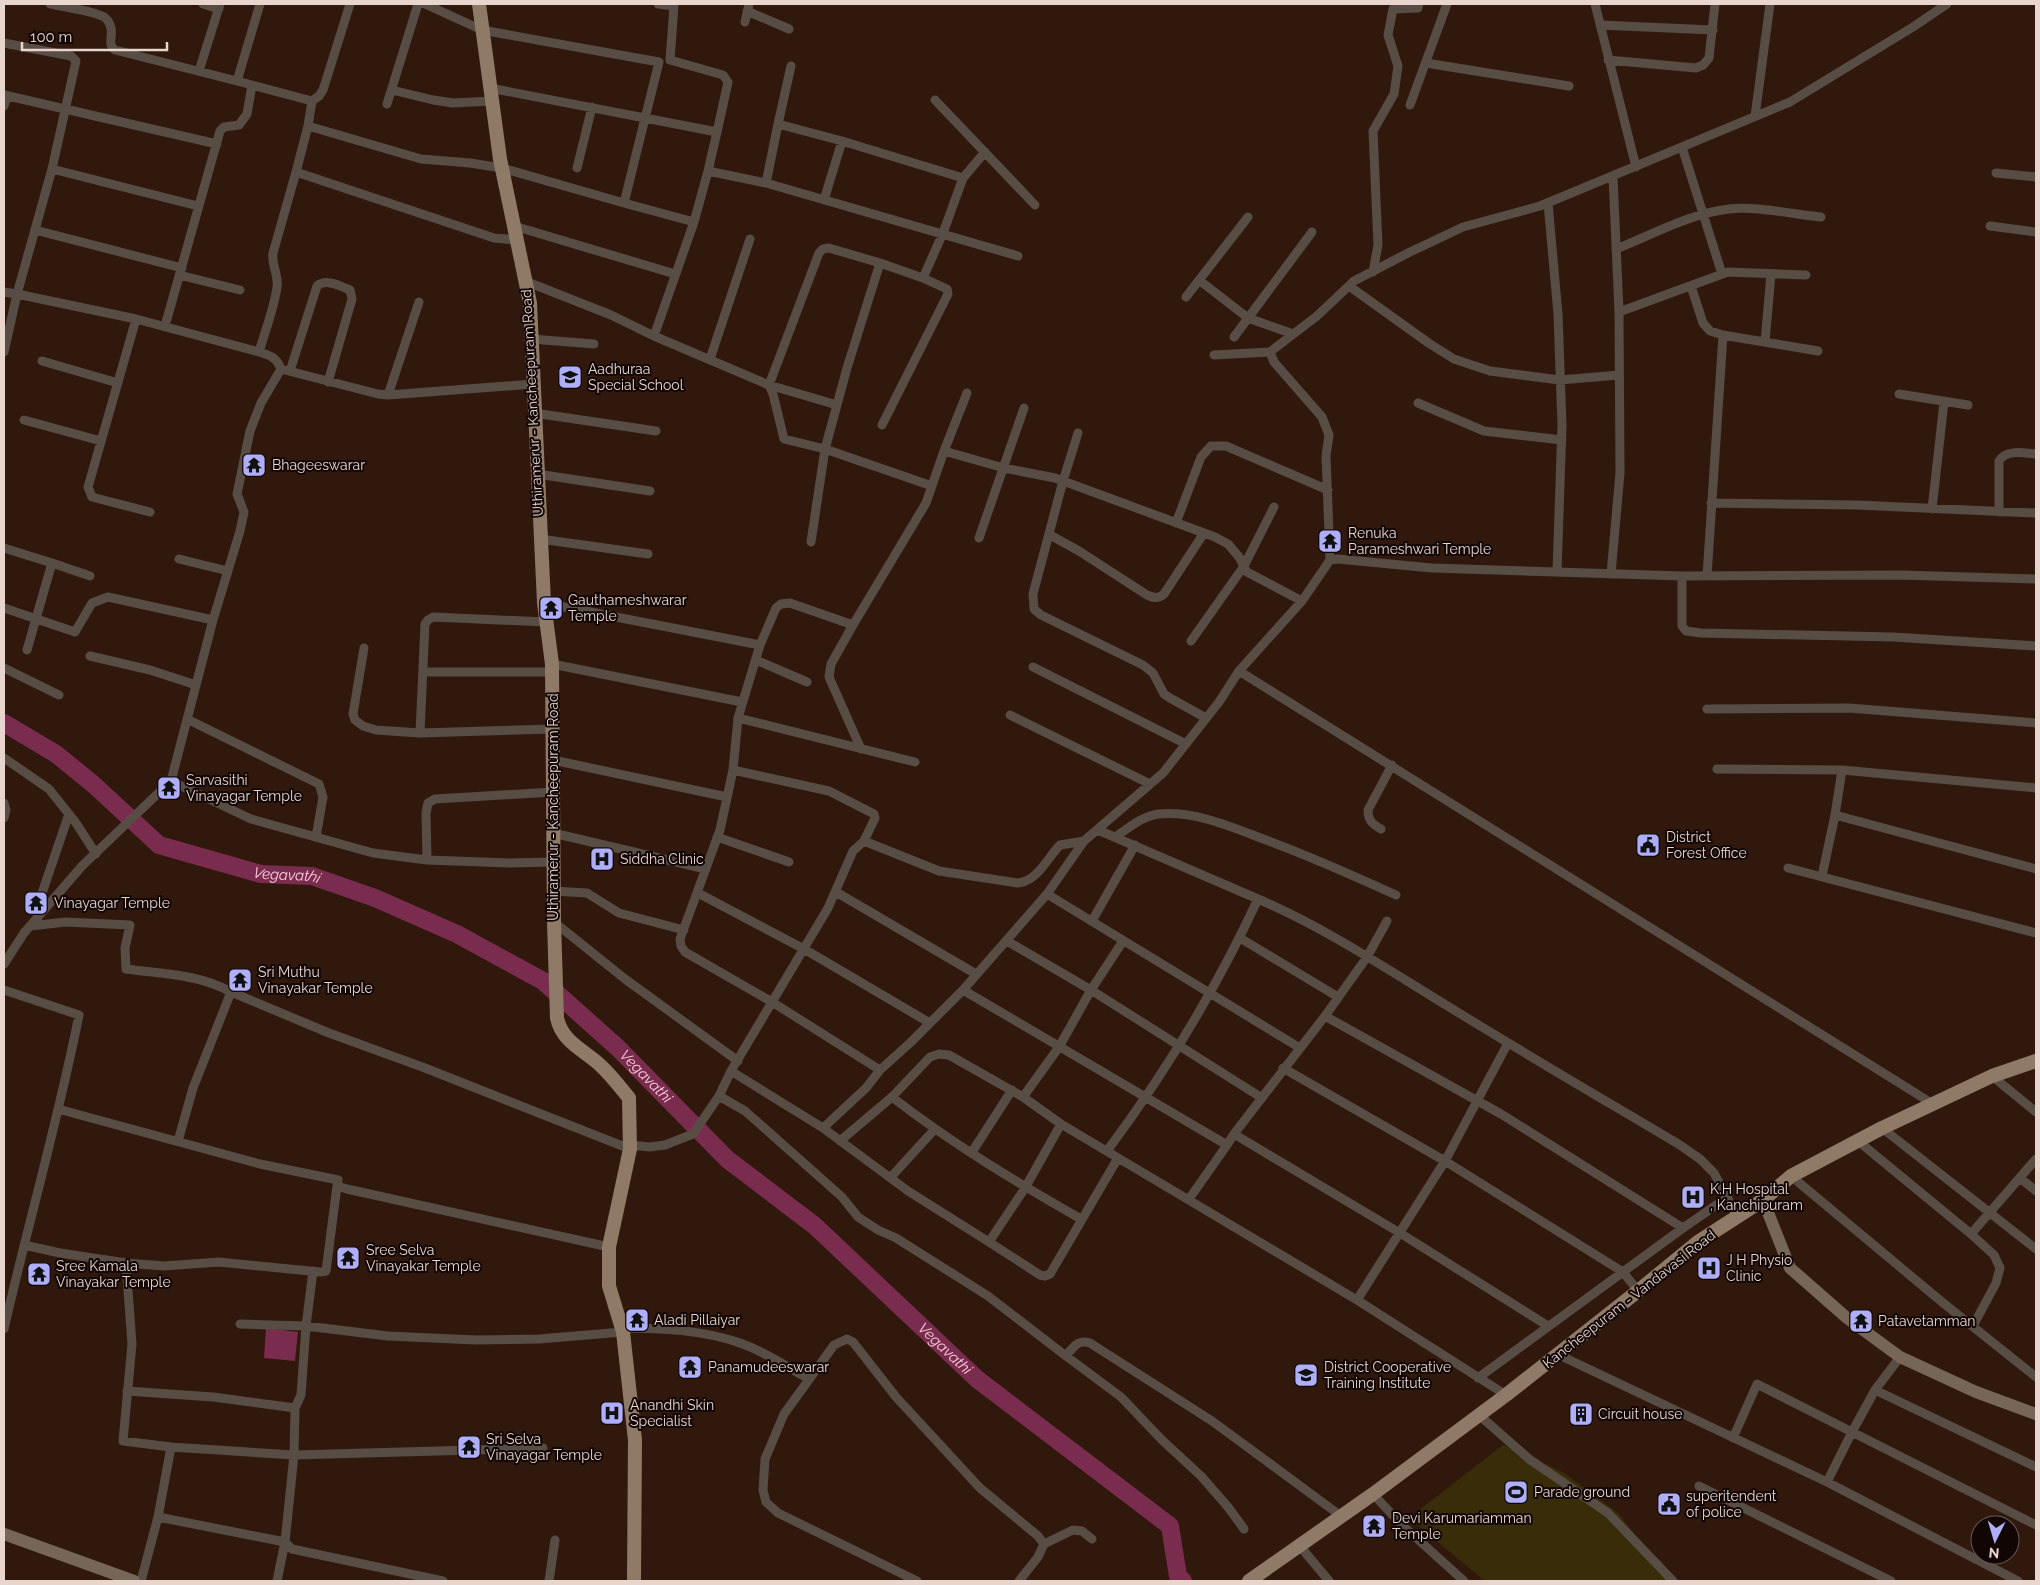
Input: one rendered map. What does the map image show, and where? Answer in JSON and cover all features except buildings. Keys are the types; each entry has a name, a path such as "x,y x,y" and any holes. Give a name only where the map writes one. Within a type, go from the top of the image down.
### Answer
{"main road":[{"name":"Uthiramerur - Kancheepuram Road","path":"481,17 502,168 530,303 540,538 544,603 552,668 553,891 557,1018 559,1028 565,1038 601,1066 629,1098 630,1147 610,1247 609,1286 622,1330 635,1440 634,1581"},
{"name":"Kancheepuram - Vandavasi Road","path":"1249,1581 1372,1494 1506,1395 1559,1355 1698,1242 1763,1200 1791,1176 1882,1128 1992,1076 2036,1061"}],"street":[{"path":"50,4 68,6 103,16 107,19 111,28 111,47 115,50 312,101 320,96 323,90 350,4"},
{"path":"199,71 219,6 203,4"},
{"path":"237,81 260,4"},
{"path":"387,104 418,4"},
{"path":"425,4 659,62 670,60 723,75 726,78 728,82 717,132 694,222 654,336"},
{"path":"658,4 674,5 670,60"},
{"path":"1373,272 1378,245 1373,131 1394,94 1398,66 1388,35 1393,9 1418,8 1419,4"},
{"path":"1410,105 1447,4"},
{"path":"1595,4 1636,167"},
{"path":"1608,60 1696,68 1703,66 1709,58 1715,4"},
{"path":"1755,116 1770,4"},
{"path":"1214,355 1270,352 1317,316 1354,281 1463,227 1548,203 1790,102 1912,27 1943,5"},
{"path":"745,22 748,7 789,29"},
{"path":"1600,25 1713,30"},
{"path":"4,43 71,56 76,62 52,169 17,294 4,352"},
{"path":"624,203 659,62"},
{"path":"1426,63 1569,86"},
{"path":"766,183 791,66"},
{"path":"165,326 220,131 224,127 239,124 244,120 252,85"},
{"path":"392,90 453,103 491,94 592,107 717,132"},
{"path":"4,106 5,95 217,144"},
{"path":"936,100 1035,205"},
{"path":"259,352 277,288 277,275 272,261 273,253 308,126 312,101"},
{"path":"578,168 592,107"},
{"path":"778,124 842,141 963,178"},
{"path":"308,126 421,159 470,162 502,168 694,222"},
{"path":"824,200 842,141"},
{"path":"1682,148 1722,274"},
{"path":"923,278 943,233 963,178 985,152"},
{"path":"52,169 198,206"},
{"path":"708,171 766,183 1018,256"},
{"path":"296,172 494,238 516,233 675,274"},
{"path":"1996,173 2036,177"},
{"path":"1611,574 1620,469 1619,312 1613,176"},
{"path":"1548,203 1558,314 1562,440 1557,572"},
{"path":"1616,249 1703,214 1729,209 1742,208 1821,217"},
{"path":"1186,297 1248,217"},
{"path":"1990,226 2036,232"},
{"path":"35,230 240,290"},
{"path":"1234,337 1312,232"},
{"path":"710,359 750,239"},
{"path":"882,425 948,294 947,289 923,278 880,264 829,248 823,249 819,253 770,386 784,439 825,449 932,486"},
{"path":"811,542 825,449 880,264"},
{"path":"1619,312 1728,272 1806,275"},
{"path":"1765,342 1771,274"},
{"path":"1199,280 1248,318 1293,334"},
{"path":"525,281 611,315 654,336 770,386 837,405"},
{"path":"4,964 31,926 82,866 170,781 212,620 244,512 237,494 250,431 261,404 286,370 317,286 324,282 350,290 352,299 328,382"},
{"path":"1348,286 1454,359 1490,371 1560,380 1619,375"},
{"path":"1691,286 1703,323 1710,331 1723,335 1818,351"},
{"path":"4,292 165,326 270,355 286,370 378,394 388,395 533,384"},
{"path":"388,395 419,302"},
{"path":"136,319 88,487 92,497 150,512"},
{"path":"1707,576 1714,447 1723,335"},
{"path":"531,339 594,344"},
{"path":"824,1128 866,1088 880,1070 963,990 1047,894 1084,841 1163,773 1206,718 1239,671 1302,601 1330,560 1326,456 1329,435 1322,417 1274,362 1270,352"},
{"path":"42,361 118,383"},
{"path":"861,749 829,676 832,664 853,625 926,503 967,393"},
{"path":"1899,394 1968,404"},
{"path":"1932,509 1944,402"},
{"path":"1418,403 1484,431 1562,440"},
{"path":"979,538 1024,408"},
{"path":"534,413 656,431"},
{"path":"24,420 101,441"},
{"path":"1078,433 1063,481 1033,594 1032,602 1034,609 1040,615 1142,665 1153,673 1164,694 1206,718"},
{"path":"1176,523 1201,457 1211,446 1226,446 1328,490"},
{"path":"944,452 1063,481 1204,532 1228,544 1239,557 1247,572 1302,601"},
{"path":"1999,512 1999,461 2002,455 2008,453 2036,454"},
{"path":"537,474 650,491"},
{"path":"1711,503 2036,513"},
{"path":"1191,641 1244,566 1274,507"},
{"path":"1050,535 1079,551 1146,595 1154,598 1164,594 1204,532"},
{"path":"540,538 648,554"},
{"path":"4,548 90,576"},
{"path":"180,558 228,571"},
{"path":"1330,560 1338,558 1432,568 1682,576 1901,575 2036,579"},
{"path":"27,650 52,564"},
{"path":"1682,576 1682,626 1686,631 1701,634 1893,638 2036,646"},
{"path":"4,608 75,632 92,603 108,597 212,620"},
{"path":"544,603 760,645"},
{"path":"853,625 790,603 781,604 776,608 760,645 742,702 738,718 733,770 717,837 680,939 681,946 685,952 772,1002 880,1070"},
{"path":"420,733 425,624 428,620 433,617 546,622"},
{"path":"364,648 353,714 355,720 363,726 376,730 420,733 552,729"},
{"path":"90,656 150,670 196,685"},
{"path":"756,660 807,682"},
{"path":"1033,667 1186,744"},
{"path":"4,668 59,695"},
{"path":"423,672 552,668 742,702"},
{"path":"1239,671 1933,1104"},
{"path":"1707,709 1850,708 2036,723"},
{"path":"1010,715 1150,784"},
{"path":"738,718 915,762"},
{"path":"187,719 319,784 323,797 316,837"},
{"path":"4,758 49,789 69,814 96,854"},
{"path":"553,760 726,798"},
{"path":"1381,829 1373,825 1368,817 1368,810 1392,766"},
{"path":"1718,769 1842,770 2036,788"},
{"path":"31,926 65,922 130,926 125,948 126,969 194,977 218,985 329,1032 630,1147 665,1145 693,1134 716,1099 836,892 853,851 864,840 875,818 874,814 864,808 829,791 733,770"},
{"path":"1822,876 1842,770"},
{"path":"170,781 251,819 373,853 427,860 510,864 553,862"},
{"path":"427,860 426,813 428,803 435,799 553,792"},
{"path":"4,804 6,810 4,818"},
{"path":"38,918 41,896 69,814"},
{"path":"1115,837 1144,818 1158,814 1179,814 1201,818 1304,854 1396,895"},
{"path":"1835,815 2036,869"},
{"path":"1098,830 1278,908 1367,957 1508,1044 1680,1145 1700,1159 1714,1174 1737,1216"},
{"path":"553,833 706,869"},
{"path":"717,837 789,862"},
{"path":"864,840 939,870 1018,883 1035,876 1060,845 1084,841"},
{"path":"1092,921 1135,845"},
{"path":"1788,868 2036,933"},
{"path":"553,891 586,893 619,913 684,930"},
{"path":"836,892 976,974"},
{"path":"698,893 804,949 930,1023"},
{"path":"1047,894 1300,1048"},
{"path":"1107,1152 1180,1046 1240,938 1258,899"},
{"path":"1189,1199 1234,1134 1325,1016 1367,957 1387,921"},
{"path":"554,922 625,979 738,1061"},
{"path":"1240,938 1338,997"},
{"path":"1007,941 1091,990 1262,1098"},
{"path":"1023,1097 1059,1047 1091,990 1123,941"},
{"path":"4,990 79,1015 64,1092 58,1109 4,1329"},
{"path":"963,990 1227,1145"},
{"path":"178,1141 193,1088 231,992"},
{"path":"1325,1016 1478,1100 1683,1228"},
{"path":"1357,1300 1445,1161 1508,1044"},
{"path":"840,1141 892,1097 930,1057 939,1054 949,1055 1012,1090 1107,1152 1357,1300 1506,1395"},
{"path":"1284,1068 1445,1161 1623,1272 1638,1291"},
{"path":"731,1071 824,1128 908,1191 1045,1276 1050,1274 1118,1158"},
{"path":"1992,1076 2036,1112"},
{"path":"972,1152 1012,1090"},
{"path":"892,1097 934,1130 972,1152 1025,1188 1081,1219"},
{"path":"716,1099 745,1112 842,1196 858,1217 878,1230 896,1238 988,1296 1121,1397 1162,1440 1201,1476 1244,1529"},
{"path":"24,1245 60,1253 164,1266 219,1262 326,1271 338,1180 260,1164 58,1109"},
{"path":"989,1242 1025,1188 1062,1124"},
{"path":"1882,1128 2036,1249"},
{"path":"891,1177 934,1130"},
{"path":"1234,1134 1400,1233 1548,1326"},
{"path":"1858,1141 1994,1255 2000,1268 1996,1283 1973,1326"},
{"path":"1971,1234 2036,1159"},
{"path":"1791,1176 1973,1326 2035,1373"},
{"path":"2020,1178 2036,1191"},
{"path":"337,1186 424,1208 483,1218 610,1247"},
{"path":"1478,1378 1728,1197"},
{"path":"1763,1200 1790,1268 1848,1318 1900,1357 1976,1392 2036,1414"},
{"path":"126,1262 132,1344 123,1441 171,1447 294,1455 543,1448"},
{"path":"277,1581 285,1542 294,1455 296,1408 301,1395 306,1326 313,1270"},
{"path":"4,1286 13,1288"},
{"path":"240,1324 306,1326 388,1336 476,1340 539,1339 650,1328 711,1335 742,1344 809,1379"},
{"path":"917,1581 778,1513 766,1502 762,1490 765,1459 784,1414 834,1344 847,1339 853,1342 896,1397 980,1488 1038,1536 1044,1544"},
{"path":"1066,1356 1076,1344 1084,1341 1090,1343 1212,1421 1341,1516"},
{"path":"1559,1355 1827,1482 2018,1581"},
{"path":"1827,1482 1875,1390 1900,1357"},
{"path":"1733,1438 1757,1384 2036,1525"},
{"path":"1875,1390 2036,1467"},
{"path":"127,1391 213,1397 296,1408"},
{"path":"1478,1415 1529,1459 1608,1513 1673,1581"},
{"path":"141,1581 158,1516 171,1447"},
{"path":"1700,1486 1891,1581"},
{"path":"1372,1494 1402,1525 1464,1581"},
{"path":"158,1516 285,1542 292,1549 443,1581"},
{"path":"1019,1581 1038,1557 1044,1544 1073,1530 1082,1531 1092,1539"},
{"path":"4,1534 134,1581"},
{"path":"548,1581 556,1540"},
{"path":"1299,1545 1329,1581"}],"shaded area":[{"path":"266,1328 298,1332 295,1361 264,1358"},
{"name":"Parade ground","path":"1503,1445 1563,1472 1618,1513 1670,1581 1485,1581 1409,1518"}],"waterway":[{"name":"Vegavathi","path":"4,723 56,754 93,784 159,845 261,874 312,876 375,898 457,934 543,981 618,1048 727,1159 815,1226 977,1379 1170,1526 1178,1576 1183,1581"}],"place":[{"name":"Aadhuraa Special School","path":"570,377"},
{"name":"Bhageeswarar","path":"254,465"},
{"name":"Renuka Parameshwari Temple","path":"1330,541"},
{"name":"Gauthameshwarar Temple","path":"551,608"},
{"name":"Sarvasithi Vinayagar Temple","path":"169,788"},
{"name":"District Forest Office","path":"1648,845"},
{"name":"Siddha Clinic","path":"602,859"},
{"name":"Vinayagar Temple","path":"36,903"},
{"name":"Sri Muthu Vinayakar Temple","path":"240,980"},
{"name":"K.H Hospital , Kanchipuram","path":"1693,1197"},
{"name":"Sree Selva Vinayakar Temple","path":"348,1258"},
{"name":"J H Physio Clinic","path":"1709,1268"},
{"name":"Sree Kamala Vinayakar Temple","path":"39,1274"},
{"name":"Aladi Pillaiyar","path":"637,1320"},
{"name":"Patavetamman","path":"1861,1321"},
{"name":"Panamudeeswarar","path":"690,1367"},
{"name":"District Cooperative Training Institute","path":"1306,1375"},
{"name":"Anandhi Skin Specialist","path":"612,1413"},
{"name":"Circuit house","path":"1581,1414"},
{"name":"Sri Selva Vinayagar Temple","path":"469,1447"},
{"name":"Parade ground","path":"1516,1492"},
{"name":"superitendent of police","path":"1669,1504"},
{"name":"Devi Karumariamman Temple","path":"1374,1526"}]}
